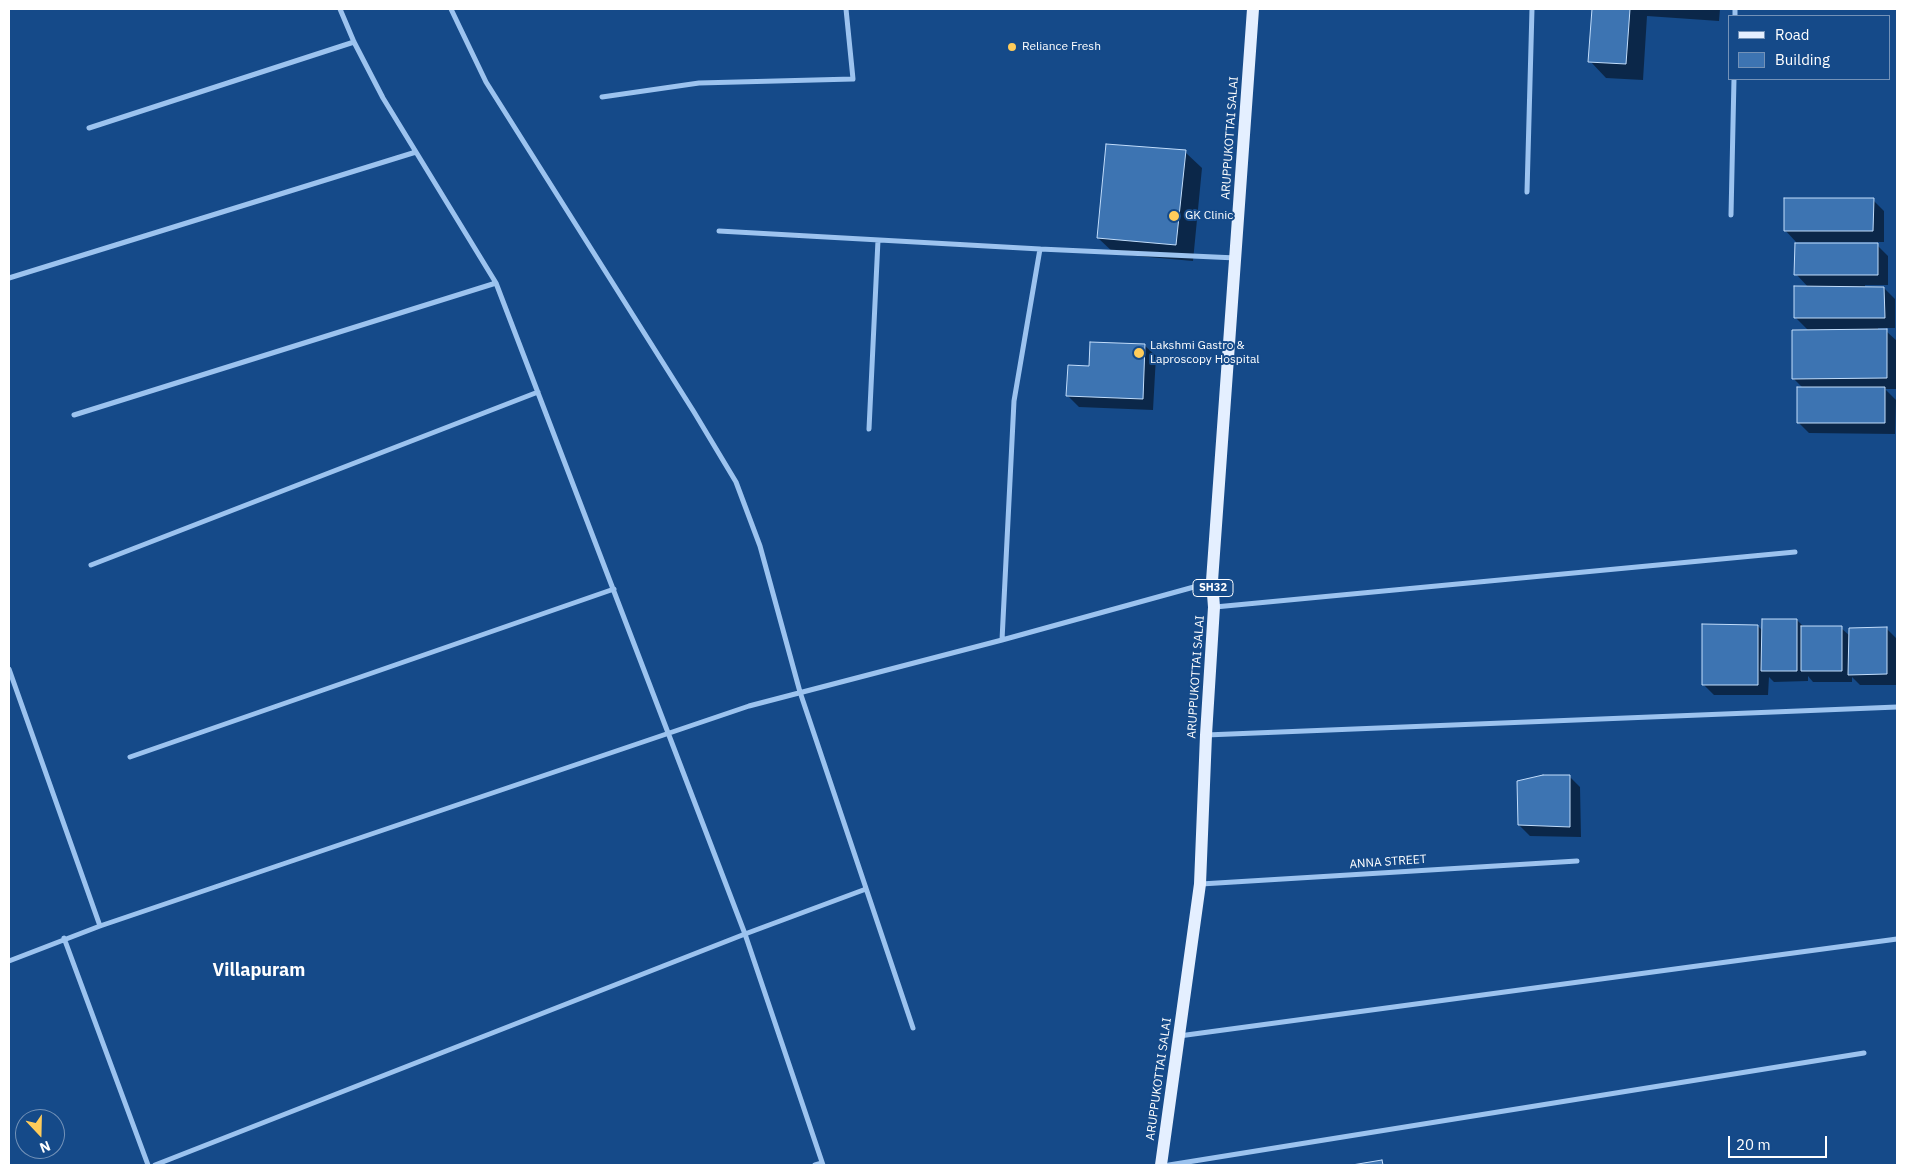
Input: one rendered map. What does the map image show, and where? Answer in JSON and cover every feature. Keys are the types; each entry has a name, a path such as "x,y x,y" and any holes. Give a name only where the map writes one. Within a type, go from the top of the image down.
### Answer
{"main road":[{"name":"ARUPPUKOTTAI SALAI","path":"1161,1165 1200,884 1206,735 1214,607 1212,581 1253,9"}],"street":[{"path":"340,9 354,42 383,98 496,283 745,934 822,1164 814,1165"},
{"path":"451,9 486,82 736,482 760,546 800,692 913,1028"},
{"path":"602,97 699,83 853,78 846,9"},
{"path":"1527,192 1532,9"},
{"path":"89,128 354,42"},
{"path":"1731,215 1734,80"},
{"path":"9,278 416,152"},
{"path":"719,231 1236,258"},
{"path":"869,429 878,240"},
{"path":"1002,640 1014,401 1040,249"},
{"path":"74,415 496,283"},
{"path":"91,565 538,392"},
{"path":"1214,607 1795,552"},
{"path":"9,961 64,938 749,706 1002,640 1212,581"},
{"path":"130,757 614,589"},
{"path":"9,668 100,926"},
{"path":"1206,735 1897,707"},
{"name":"ANNA STREET","path":"1200,884 1577,861"},
{"path":"155,1165 745,934 866,889"},
{"path":"64,938 148,1165"},
{"path":"1178,1036 1897,939"},
{"path":"1169,1165 1864,1053"}],"building":[{"path":"1592,9 1630,9 1626,64 1588,62"},
{"path":"1106,144 1186,150 1176,245 1097,238"},
{"path":"1784,198 1874,198 1873,231 1784,231"},
{"path":"1795,243 1878,243 1878,275 1794,275"},
{"path":"1794,286 1884,287 1885,318 1794,318"},
{"path":"1887,329 1887,378 1792,379 1792,330"},
{"path":"1090,342 1145,344 1143,399 1066,396 1068,365 1089,366"},
{"path":"1797,387 1885,387 1885,423 1797,423"},
{"path":"1762,619 1797,619 1797,671 1761,671"},
{"path":"1702,624 1758,625 1758,685 1702,685"},
{"path":"1801,626 1842,626 1842,671 1801,671"},
{"path":"1887,627 1887,674 1848,675 1849,628"},
{"path":"1543,775 1570,775 1570,827 1518,825 1517,781"},
{"path":"1382,1160 1383,1165 1352,1165"}],"place":[{"name":"Reliance Fresh","path":"1012,47"},
{"name":"GK Clinic","path":"1174,216"},
{"name":"Lakshmi Gastro & Laproscopy Hospital","path":"1139,353"}],"district":[{"name":"Villapuram","path":"259,971"}]}
